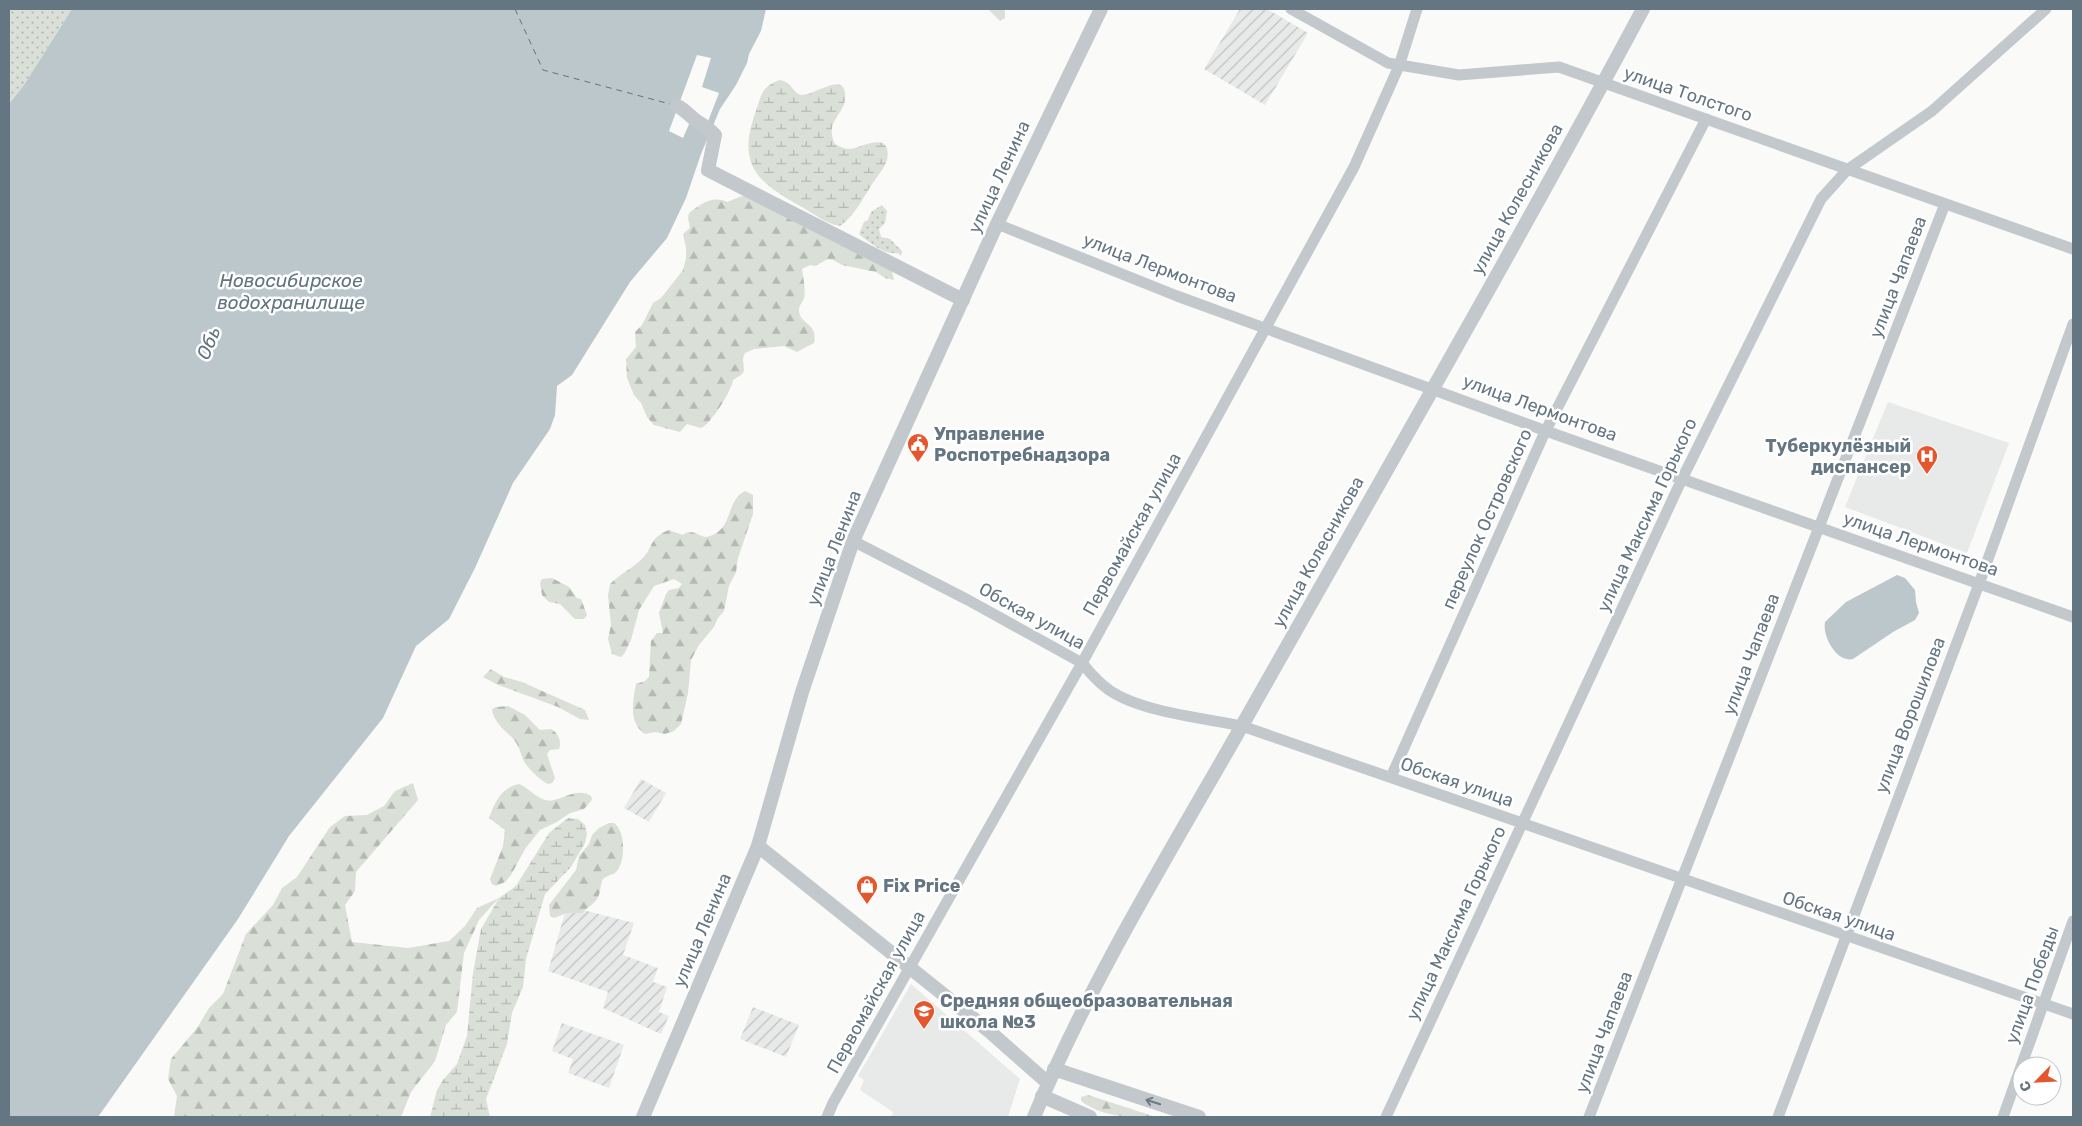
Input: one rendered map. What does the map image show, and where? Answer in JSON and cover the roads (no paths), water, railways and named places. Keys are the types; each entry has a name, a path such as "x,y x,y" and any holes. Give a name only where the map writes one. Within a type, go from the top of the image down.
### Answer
{"street":[{"name":"улица Ленина","path":"643,1117 758,846 802,692 853,541 997,224 1100,9"},
{"name":"улица Толстого","path":"1291,9 1388,63 1459,75 1559,67 2073,248"},
{"name":"Первомайская улица","path":"827,1117 1082,663 1354,167 1399,66 1417,9"},
{"name":"улица Колесникова","path":"1034,1117 1054,1069 1109,959 1432,389 1643,9"},
{"name":"улица Максима Горького","path":"1386,1117 1682,479 1821,199 1847,170 1932,111 2046,9"},
{"path":"677,106 686,110 697,121 705,124 715,135 708,170 963,300"},
{"name":"переулок Островского","path":"1391,777 1546,431 1706,119"},
{"name":"улица Чапаева","path":"1589,1117 1945,204"},
{"name":"улица Лермонтова","path":"997,224 1177,296 1546,431 2073,617"},
{"name":"улица Ворошилова","path":"1778,1117 1979,584 2073,324"},
{"name":"Обская улица","path":"853,541 968,600 1082,663 1093,677 1110,690 1133,702 1242,726 2073,1014"},
{"path":"758,846 989,1032 1048,1083"},
{"name":"улица Победы","path":"2003,1117 2073,921"},
{"path":"1054,1069 1199,1117"},
{"path":"1042,1096 1090,1117"}],"water":[{"name":"Новосибирское водохранилище","path":"72,9 766,9 761,31 736,85 720,109 701,154 686,198 667,238 630,282 572,375 557,386 555,415 550,429 513,483 475,568 449,619 416,646 383,718 289,836 238,919 98,1117 9,1117 9,104 24,85"},
{"path":"1897,575 1905,578 1915,590 1919,613 1915,620 1893,632 1853,659 1841,657 1831,647 1826,634 1825,622 1846,602"}],"place":[{"name":"Управление Роспотребнадзора","path":"918,463"},
{"name":"Туберкулёзный диспансер","path":"1927,475"},
{"name":"Fix Price","path":"867,905"},
{"name":"Средняя общеобразовательная школа №3","path":"924,1030"}],"water label":[{"name":"Обь","path":"208,343"}]}
